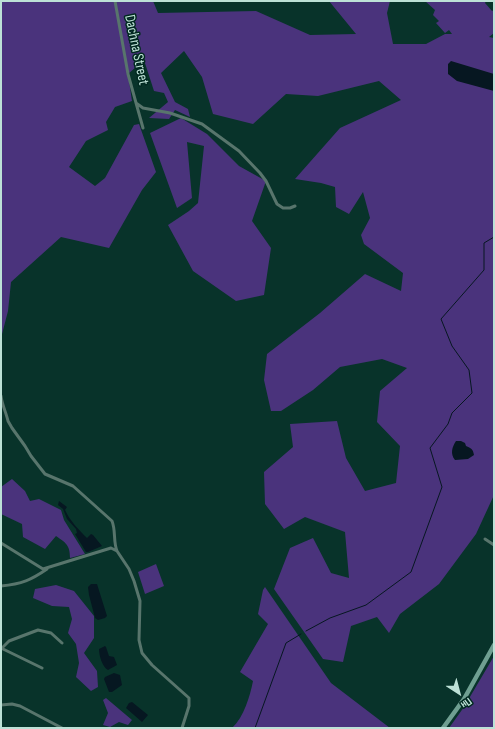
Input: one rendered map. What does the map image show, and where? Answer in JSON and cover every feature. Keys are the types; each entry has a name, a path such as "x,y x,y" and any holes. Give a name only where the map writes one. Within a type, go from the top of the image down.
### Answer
{"street":[{"name":"Dachna Street","path":"114,1 128,74 143,128"},
{"name":"Dachna Street","path":"136,103 143,108 170,113 202,124 239,151 260,173 266,181 277,204 283,208 295,206"},
{"path":"1,396 8,420 37,466 45,474 73,486 112,521 114,526 114,545 129,569 140,600 139,640 142,653 152,665 189,698 189,706 182,728"},
{"path":"485,539 494,545"},
{"path":"1,543 43,569 111,548 117,551"},
{"path":"1,586 28,581 49,568"},
{"path":"42,668 1,648 9,641 38,630 51,633 62,643"},
{"path":"443,728 464,699 494,645"},
{"path":"1,705 12,704 20,706 62,728"}],"shaded area":[{"path":"1,1 153,1 158,13 256,11 310,35 356,34 329,1 390,1 387,13 393,44 426,44 445,34 452,34 449,30 445,33 436,23 439,21 433,15 435,10 425,1 486,1 485,3 492,11 494,10 494,33 489,37 494,38 494,495 476,534 439,584 400,614 389,633 377,617 351,626 343,662 323,659 274,589 290,548 313,538 331,573 349,578 345,532 305,517 284,529 265,504 264,472 293,447 290,424 337,421 346,458 365,491 396,483 400,446 377,422 380,391 407,368 382,359 340,367 313,390 281,411 271,411 264,380 267,354 320,313 365,274 401,291 403,273 364,244 361,235 370,218 363,192 349,214 336,207 335,187 295,179 340,128 401,100 379,81 318,96 286,94 253,124 213,114 202,77 184,51 161,73 175,102 188,109 190,117 175,110 169,119 149,118 168,102 164,93 154,91 144,60 128,74 132,101 115,107 106,122 108,130 86,141 69,167 95,186 105,178 134,125 139,124 156,172 142,190 109,248 61,237 11,282 8,311 1,338"},
{"path":"181,118 207,134 239,166 266,181 252,221 271,248 264,295 236,301 193,271 168,225 198,203 204,146 187,142 192,198 177,208 150,133"},
{"path":"12,479 25,491 30,501 39,499 61,510 64,520 85,554 70,558 67,545 56,536 45,549 23,537 22,524 1,514 1,487"},
{"path":"156,564 164,586 145,594 138,572"},
{"path":"56,585 74,591 94,616 94,638 84,653 97,671 98,687 91,691 76,677 79,663 76,644 68,633 72,619 69,607 52,606 33,598 35,589"},
{"path":"265,587 331,683 390,728 232,728 243,712 253,681 240,672 268,624 258,614"},
{"path":"494,656 494,728 449,728 464,707"},
{"path":"106,698 132,720 128,725 119,722 110,727 103,725 108,713 103,700"}],"water":[{"path":"451,61 494,74 494,91 457,81 448,74 448,64"},
{"path":"456,441 465,443 466,446 472,450 474,455 468,459 455,460 452,455 452,450"},
{"path":"59,501 67,507 65,510 67,514 81,532 87,538 91,534 93,535 102,546 86,552 75,534 77,533 76,529 67,519 63,509 58,505"},
{"path":"91,584 97,584 107,616 105,618 98,620 95,618 88,587"},
{"path":"105,646 109,656 114,657 117,665 108,670 103,664 99,652 99,649"},
{"path":"114,673 120,675 122,685 112,692 109,692 104,679 105,677"},
{"path":"132,702 148,715 142,722 126,708 129,703"}],"waterway":[{"path":"306,631 330,618 366,605 411,572 442,487 430,448 448,424 452,413 472,393 469,370 452,346 441,319 484,270 484,243 494,237"},
{"path":"255,728 286,643 301,634"}]}
